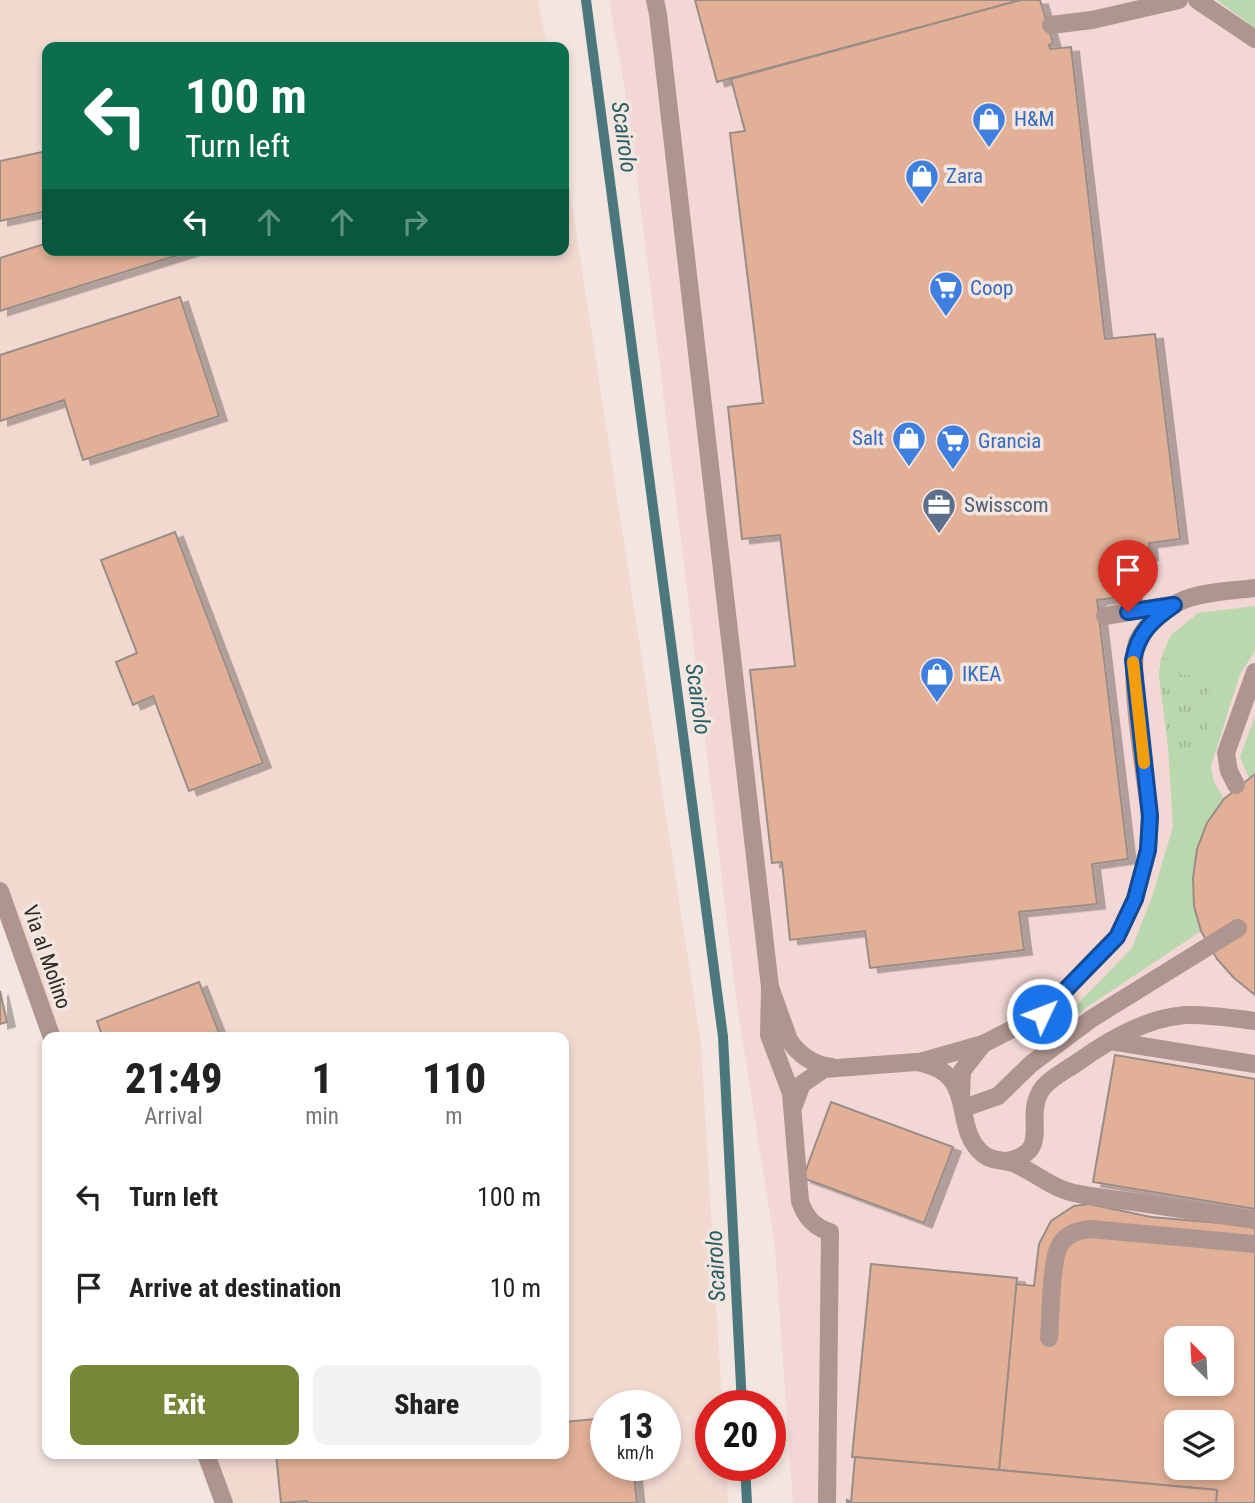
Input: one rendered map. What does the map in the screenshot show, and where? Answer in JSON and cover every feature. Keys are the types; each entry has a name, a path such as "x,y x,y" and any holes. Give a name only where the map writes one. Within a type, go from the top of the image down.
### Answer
{"street":[{"path":"655,0 771,987 769,1035 788,1082 793,1108 803,1212 811,1222 830,1232 827,1503"},
{"path":"1051,25 1092,20 1179,0"},
{"path":"1197,0 1255,39"},
{"path":"1105,616 1174,605 1204,594 1255,588"},
{"path":"771,987 793,1046 817,1064 832,1067 916,1062 983,1044 1027,1023 1053,1005 1104,953 1126,922 1144,863 1150,816 1133,660 1138,641 1148,625 1174,605"},
{"path":"1236,785 1229,771 1226,753 1255,672"},
{"name":"Via al Molino","path":"0,891 50,1032"},
{"path":"963,1102 1003,1093 1031,1064 1091,1019 1238,928"},
{"path":"1007,1161 1025,1155 1035,1142 1035,1105 1045,1086 1110,1041 1165,1018 1185,1015 1255,1021"},
{"path":"1110,1041 1255,1064"},
{"path":"983,1044 962,1071 963,1102 969,1134 974,1145 990,1159 1007,1161 1069,1192 1255,1220"},
{"path":"916,1062 945,1073 963,1102"},
{"path":"793,1108 802,1084 816,1073 832,1067"},
{"path":"1049,1338 1057,1251 1073,1233 1090,1229 1255,1244"},
{"path":"208,1459 224,1503"}],"shaded area":[{"path":"0,0 538,0 546,42 42,42 42,256 569,256 569,185 701,1043 721,1390 695,1390 695,1481 727,1481 728,1503 224,1503 208,1459 569,1459 569,1032 50,1032 0,891"},
{"path":"609,0 1255,0 1255,1503 793,1503 775,1247 737,1004 630,118"}],"green space":[{"path":"1217,0 1255,0 1255,28"},
{"path":"1255,606 1255,651 1240,674 1211,766 1214,782 1224,799 1205,831 1195,862 1194,894 1201,931 1071,1018 1070,1012 1132,948 1152,897 1173,827 1168,745 1159,675 1161,658 1171,635 1198,613"},
{"path":"1161,658 1179,659 1180,675 1209,675 1210,723 1188,761 1168,745 1159,675"},
{"path":"1255,716 1255,774 1249,778 1240,757"}],"building":[{"path":"695,0 1021,0 717,82"},
{"name":"Grancia","path":"1021,0 1040,0 1053,43 1049,45 1050,49 1071,47 1105,339 1155,334 1180,539 1149,543 1150,556 1130,557 1134,596 1097,600 1128,859 1092,864 1097,904 1019,912 1024,950 870,968 865,931 790,940 782,862 772,863 750,670 795,666 780,535 742,539 728,407 763,403 730,133 745,131 731,79"},
{"path":"42,152 42,212 0,221 0,161"},
{"path":"42,245 42,256 175,256 0,311 0,258"},
{"path":"180,297 219,416 83,460 64,400 0,421 0,355"},
{"path":"175,532 263,763 189,791 153,696 133,705 116,662 137,653 101,560"},
{"path":"1255,774 1255,995 1234,978 1217,959 1201,931 1194,906 1193,878 1197,849 1207,823 1224,799"},
{"path":"199,982 219,1032 101,1032 97,1021"},
{"path":"0,991 7,1022 0,1024"},
{"path":"1115,1055 1255,1079 1255,1209 1093,1182"},
{"path":"831,1102 953,1147 924,1223 803,1178"},
{"path":"1089,1204 1151,1217 1255,1226 1255,1503 1216,1503 1217,1490 999,1470 1016,1284 1034,1286 1039,1244 1051,1221 1074,1206"},
{"path":"871,1264 1017,1278 999,1470 852,1457"},
{"path":"590,1420 590,1481 635,1481 637,1503 281,1503 277,1459 569,1459 569,1422"},
{"path":"855,1457 1217,1490 1216,1503 847,1503 847,1500 851,1502"}],"waterway":[{"name":"Scairolo","path":"586,0 723,1037 741,1390"},
{"name":"Scairolo","path":"746,1481 747,1503"}],"slow traffic":[{"path":"1133,662 1144,763"}],"place":[{"name":"H&M","path":"989,149"},
{"name":"Zara","path":"922,206"},
{"name":"Coop","path":"946,318"},
{"name":"Salt","path":"909,468"},
{"name":"Grancia","path":"953,471"},
{"name":"Swisscom","path":"939,535"},
{"name":"IKEA","path":"937,704"}],"route":[{"path":"1042,1014 1117,937 1135,899 1148,850 1150,816 1133,660 1138,641 1148,625 1174,605 1128,612"}]}
